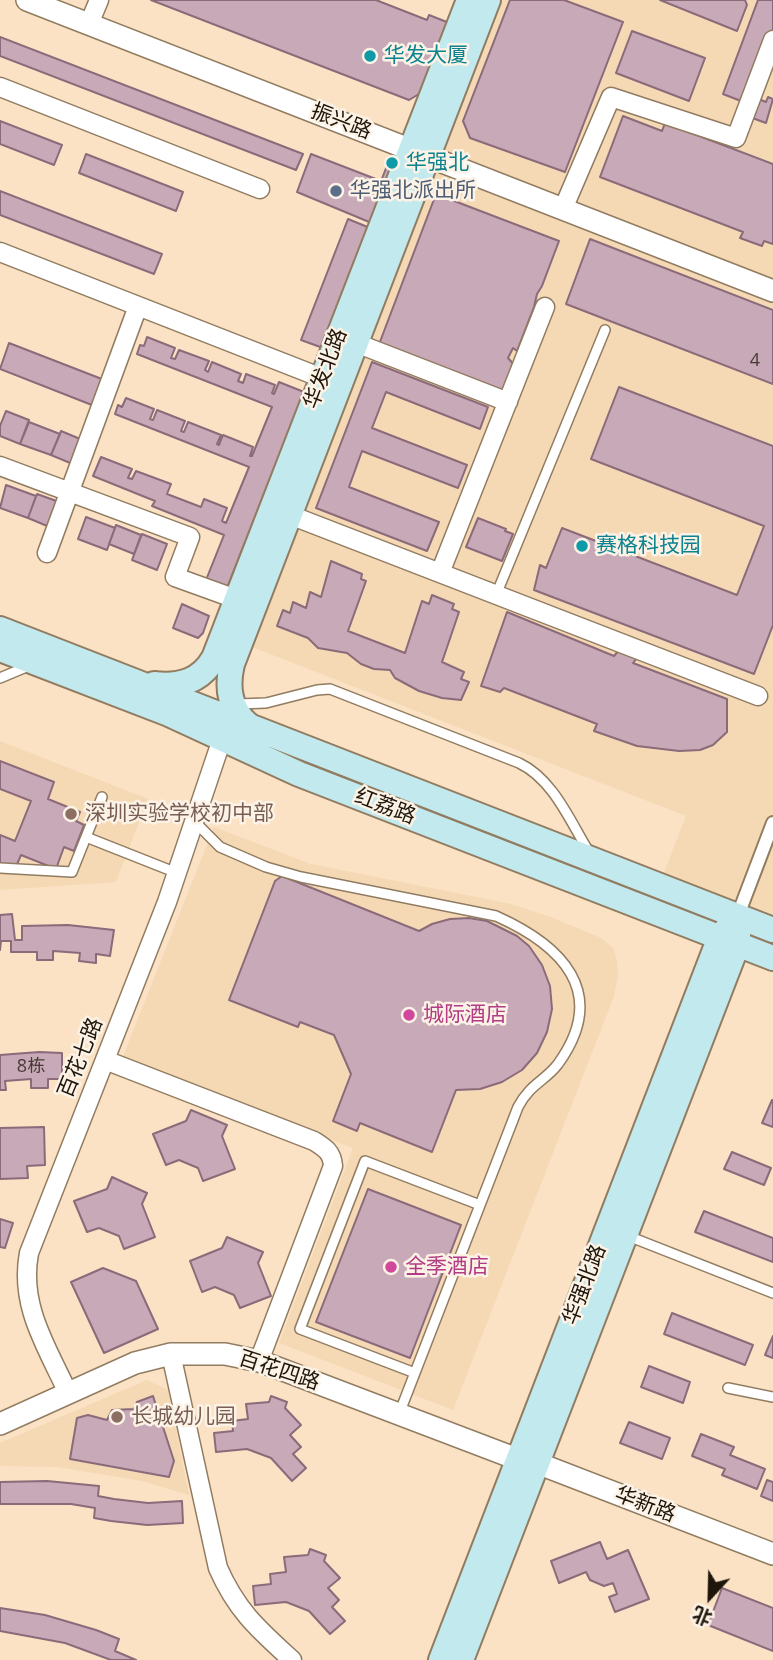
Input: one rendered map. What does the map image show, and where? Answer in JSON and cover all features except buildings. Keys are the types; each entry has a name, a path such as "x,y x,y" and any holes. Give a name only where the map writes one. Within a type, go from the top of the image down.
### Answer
{"main road":[{"name":"华发北路","path":"232,704 229,681 232,664 356,343 470,0"},
{"name":"华发北路","path":"138,681 173,685 184,683 202,674 214,658 322,378 488,0"},
{"name":"红荔路","path":"0,629 773,930"},
{"name":"红荔路","path":"0,649 169,714 299,774 773,958"},
{"path":"232,704 240,717 252,727"},
{"name":"华强北路","path":"441,1660 625,1234 738,915"},
{"name":"华强北路","path":"461,1660 527,1461 729,940"}],"street":[{"name":"振兴路","path":"27,0 773,291"},
{"path":"89,24 99,0"},
{"path":"563,209 611,97 736,138 773,40"},
{"path":"0,87 260,190"},
{"path":"0,252 322,378"},
{"path":"47,553 138,306"},
{"path":"440,573 545,307"},
{"path":"356,343 508,402"},
{"path":"0,466 190,537 175,577 236,600"},
{"path":"290,515 758,695"},
{"name":"百花七路","path":"68,1393 30,1308 26,1268 33,1240 177,873 222,739"},
{"name":"华强北路","path":"738,915 773,823"},
{"path":"105,1060 314,1141 326,1148 333,1157 334,1166 259,1361"},
{"path":"171,1354 218,1569 230,1595 253,1624 292,1660"},
{"name":"百花四路","path":"0,1424 135,1363 171,1354 225,1354 259,1361 527,1461"},
{"name":"华新路","path":"527,1461 773,1554"}],"lane":[{"path":"496,595 605,330"},
{"path":"0,678 36,663"},
{"path":"190,702 266,703 330,689 519,763 534,772 548,786 594,860"},
{"path":"0,868 72,872 102,797"},
{"path":"195,822 211,841 220,847 267,867 301,877 496,916 525,928 553,949 573,973 579,996 578,1018 571,1042 557,1066 527,1091 518,1107 399,1414"},
{"path":"86,837 177,873"},
{"path":"415,1373 300,1329 304,1316 365,1161 480,1205"},
{"path":"625,1234 773,1293"},
{"path":"728,1388 773,1397"}],"shaded area":[{"path":"503,0 773,0 773,917 663,875 686,816 252,647"},
{"name":"深圳实验学校初中部","path":"0,741 148,799 116,882 0,890"},
{"path":"214,827 311,864 511,904 601,938 613,948 618,975 614,996 453,1410 279,1343 353,1148 122,1059"},
{"name":"长城幼儿园","path":"147,1380 168,1390 189,1495 142,1481 57,1467 0,1466 0,1443"}],"place":[{"name":"华发大厦","path":"370,56"},
{"name":"华强北","path":"392,163"},
{"name":"华强北派出所","path":"336,191"},
{"name":"赛格科技园","path":"582,546"},
{"name":"深圳实验学校初中部","path":"71,814"},
{"name":"城际酒店","path":"409,1015"},
{"name":"全季酒店","path":"391,1267"},
{"name":"长城幼儿园","path":"117,1417"}]}
